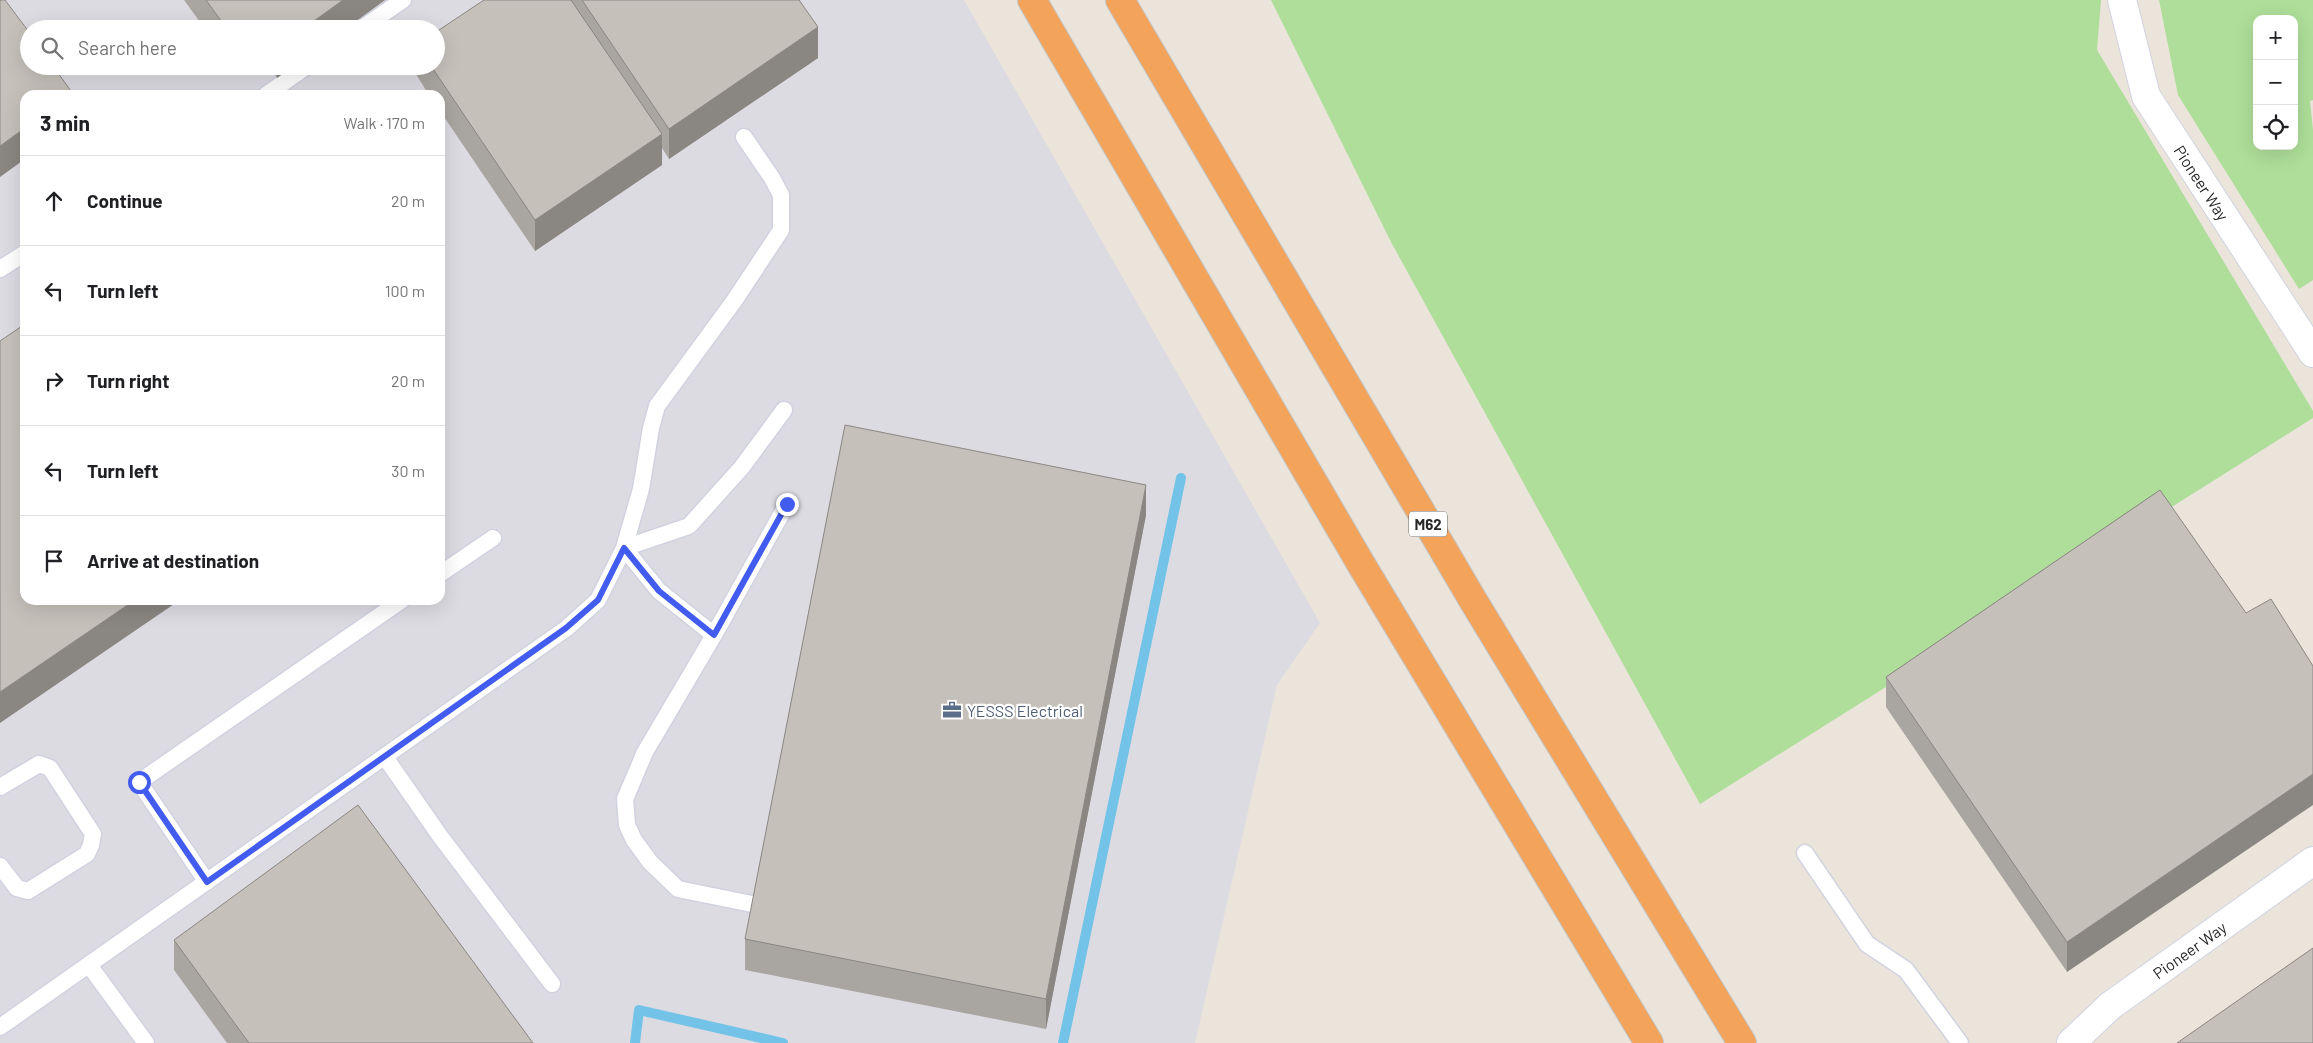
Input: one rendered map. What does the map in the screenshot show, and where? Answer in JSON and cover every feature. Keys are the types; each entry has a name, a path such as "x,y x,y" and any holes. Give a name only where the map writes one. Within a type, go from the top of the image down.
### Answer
{"highway":[{"path":"1032,0 1361,564 1649,1043"},
{"name":"M62","path":"1122,0 1142,38 1474,602 1742,1043"}],"street":[{"name":"Pioneer Way","path":"2122,0 2146,96 2313,353"},
{"name":"Pioneer Way","path":"2071,1043 2110,1006 2313,861"}],"lane":[{"path":"374,20 403,0"},
{"path":"273,90 294,75"},
{"path":"0,1027 566,628 598,600 624,548 641,489 651,428 657,406 734,301 781,230 781,195 772,178 744,137"},
{"path":"0,269 20,256"},
{"path":"624,548 689,526 742,467 784,410"},
{"path":"757,905 678,889 650,862 634,840 627,825 625,799 644,752 714,635 787,504"},
{"path":"445,571 493,538"},
{"path":"624,548 659,591 714,635"},
{"path":"207,882 139,782 395,605"},
{"path":"385,757 440,836 552,984"},
{"path":"0,787 39,764 50,768 93,834 87,854 28,891 17,888 0,866"},
{"path":"1804,853 1867,944 1906,970 1960,1043"},
{"path":"89,965 146,1043"}],"shaded area":[{"path":"0,0 964,0 1320,623 1277,685 1195,1043 0,1043"}],"green space":[{"path":"1271,0 2101,0 2097,50 2313,411 2313,418 1700,804 1391,242"},
{"path":"2159,0 2313,0 2313,100 2310,101 2313,130 2313,280 2299,289 2178,95"}],"building":[{"path":"0,0 5,0 20,20 20,75 59,75 70,90 20,90 20,132 0,146"},
{"path":"206,0 343,0 315,20 220,20"},
{"path":"484,0 571,0 662,134 535,220 437,75 445,75 445,26"},
{"path":"582,0 799,0 818,27 669,129"},
{"path":"20,327 20,605 128,605 0,692 0,341"},
{"name":"YESSS Electrical","path":"845,425 1146,485 1046,999 745,939"},
{"path":"2160,490 2246,613 2271,599 2313,666 2313,774 2067,942 1886,677"},
{"path":"358,805 533,1043 249,1043 174,940"},
{"path":"2313,948 2313,1043 2177,1043"}],"waterway":[{"path":"1063,1043 1181,478"},
{"path":"635,1043 639,1010 783,1043"}],"place":[{"name":"YESSS Electrical","path":"952,710"}],"route":[{"path":"139,782 207,882 566,628 598,600 624,548 659,591 714,635 787,504"}]}
